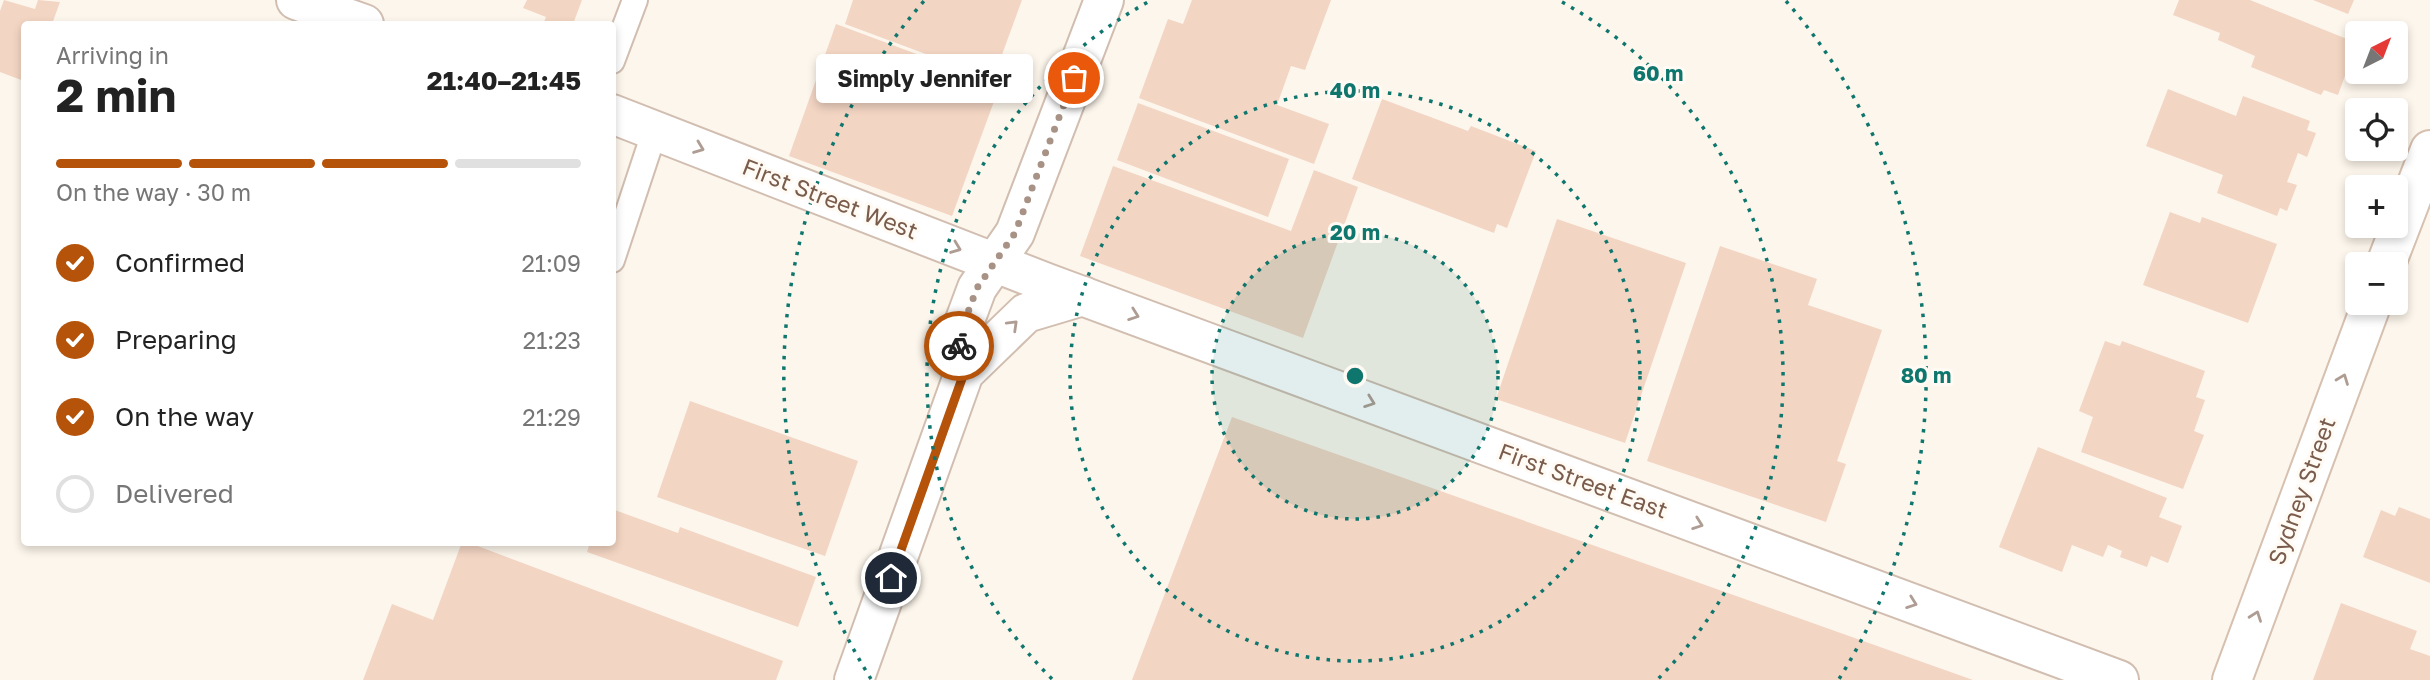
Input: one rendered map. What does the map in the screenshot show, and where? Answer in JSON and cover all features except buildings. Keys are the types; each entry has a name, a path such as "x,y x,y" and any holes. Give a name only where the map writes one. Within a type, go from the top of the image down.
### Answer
{"street":[{"path":"296,0 356,21"},
{"path":"964,373 958,339 977,288 1015,233 1104,0"},
{"name":"First Street West","path":"616,115 1047,283"},
{"path":"2391,252 2430,150"},
{"name":"First Street East","path":"1047,283 2119,680"},
{"path":"854,680 964,373 1026,313 1083,296"},
{"name":"Sydney Street","path":"2232,680 2368,315"}],"lane":[{"path":"616,50 635,0"},
{"path":"616,248 655,130"}],"way so far":[{"path":"959,346 958,339 977,288 1015,233 1074,78"}],"place":[{"name":"Simply Jennifer","path":"1074,78"}],"route":[{"path":"891,578 964,373 959,346"}]}
